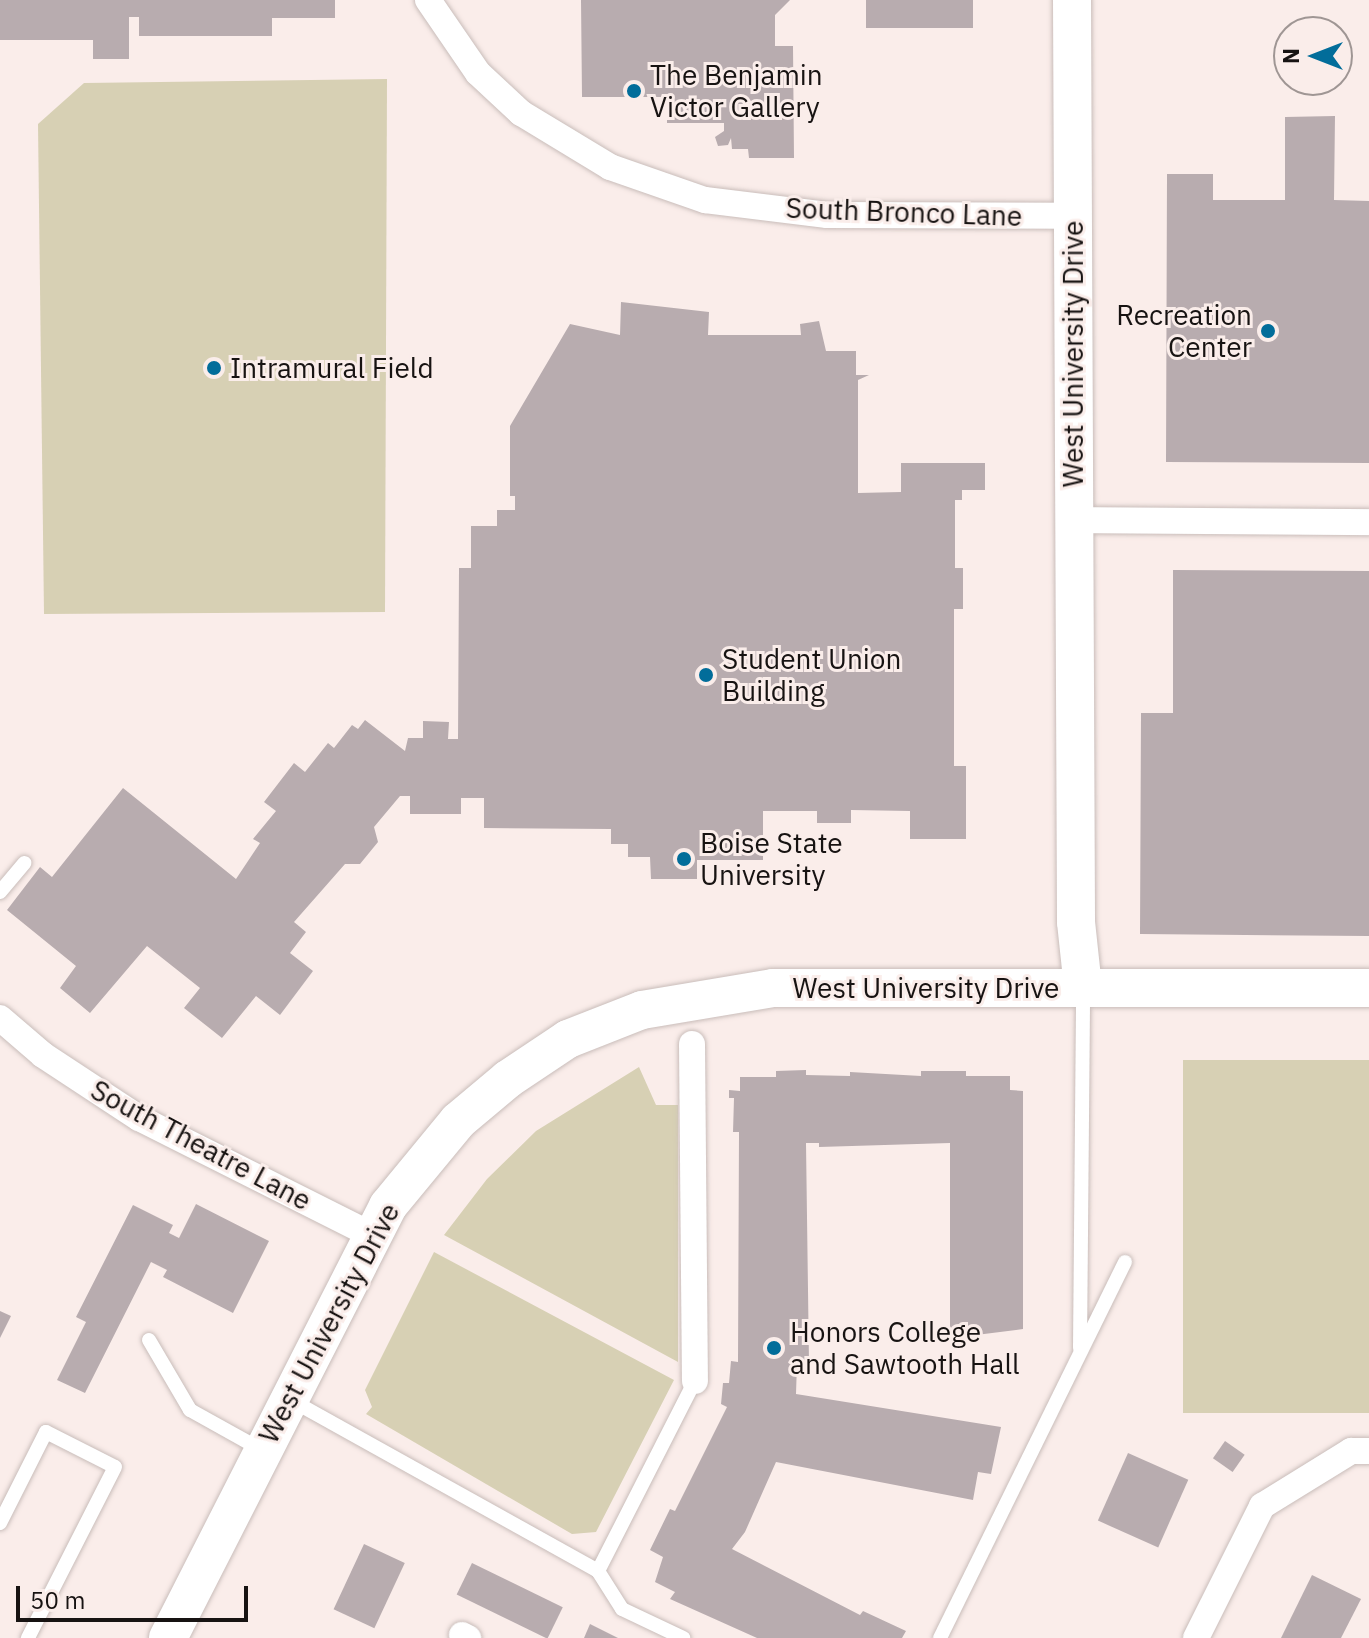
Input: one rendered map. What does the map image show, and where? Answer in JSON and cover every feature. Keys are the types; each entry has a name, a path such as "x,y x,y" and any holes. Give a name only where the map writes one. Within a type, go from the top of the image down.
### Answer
{"street":[{"name":"South Bronco Lane","path":"428,0 478,73 521,113 610,167 705,200 827,215 1072,216"},
{"name":"West University Drive","path":"168,1638 370,1234 458,1121 508,1079 568,1039 642,1010 691,998 819,986 1083,988 1076,922 1072,0"},
{"path":"1074,520 1369,522"},
{"path":"1083,988 1369,988"},
{"name":"South Theatre Lane","path":"0,1018 43,1055 139,1118 370,1234"},
{"path":"692,1044 695,1381"},
{"path":"1196,1638 1262,1506 1360,1451"}],"lane":[{"path":"0,892 24,863"},
{"path":"1080,1353 1083,988"},
{"path":"940,1638 1125,1262"},
{"path":"149,1340 190,1410 262,1450"},
{"path":"598,1571 695,1381"},
{"path":"288,1398 598,1571 622,1609 683,1638"},
{"path":"0,1523 46,1432 115,1467 28,1638"}],"shaded area":[{"name":"Intramural Field","path":"387,79 385,612 44,614 38,124 84,83"},
{"path":"1183,1060 1369,1060 1369,1413 1183,1413"},
{"path":"639,1067 656,1105 678,1105 678,1362 444,1235 487,1179 536,1131"},
{"path":"434,1252 674,1380 596,1532 572,1534 366,1414 372,1407 365,1390"}],"building":[{"path":"0,0 335,0 335,18 272,18 272,36 139,36 139,17 129,17 129,59 93,59 93,40 0,40"},
{"path":"581,0 790,0 775,15 775,46 793,46 794,158 749,158 748,149 732,149 731,138 728,145 718,146 715,137 724,131 724,123 667,123 667,97 582,97"},
{"path":"866,0 973,0 973,28 866,28"},
{"name":"Recreation Center","path":"1335,116 1334,200 1369,201 1369,463 1166,462 1167,174 1213,174 1213,200 1285,200 1285,117"},
{"name":"Student Union Building","path":"621,302 709,312 708,335 801,335 800,324 819,321 826,351 856,351 856,375 869,375 858,380 858,493 901,492 901,463 985,463 985,490 962,490 962,500 955,500 955,568 963,568 963,609 954,609 954,766 966,766 966,839 910,839 910,811 851,810 851,823 817,823 817,811 763,811 763,860 697,860 697,879 651,879 650,857 628,857 628,844 611,844 611,829 484,828 484,798 461,798 461,814 410,814 410,796 400,796 374,827 378,842 360,864 345,864 294,922 306,932 290,953 313,971 280,1015 256,996 222,1038 184,1008 200,988 147,946 90,1013 60,988 76,966 7,910 40,867 52,877 123,788 236,879 260,843 253,839 276,811 264,802 294,763 305,772 328,743 334,748 352,725 358,729 365,720 405,751 408,738 423,738 423,721 449,722 448,739 458,739 459,568 471,568 471,526 497,526 497,510 515,510 515,496 510,496 510,426 570,324 620,335"},
{"path":"1173,570 1369,571 1369,936 1140,934 1141,713 1173,713"},
{"name":"Honors College and Sawtooth Hall","path":"806,1070 806,1075 850,1076 850,1072 921,1076 921,1071 966,1071 966,1076 1010,1076 1010,1090 1023,1091 1023,1329 976,1335 976,1329 950,1329 950,1143 819,1147 819,1143 806,1143 809,1363 797,1363 796,1394 1001,1427 991,1474 978,1472 973,1500 776,1462 745,1532 732,1549 860,1615 863,1611 906,1631 902,1638 757,1638 670,1599 675,1592 655,1582 663,1557 650,1550 670,1509 675,1511 727,1407 721,1404 723,1383 729,1383 731,1361 738,1362 739,1132 733,1132 734,1098 729,1098 729,1090 740,1091 740,1077 776,1077 776,1071"},
{"path":"196,1204 269,1241 233,1313 163,1277 167,1270 151,1262 85,1393 57,1380 86,1322 76,1317 133,1205 173,1225 169,1233 179,1238"},
{"path":"0,1311 11,1316 0,1338"},
{"path":"1225,1441 1245,1455 1233,1472 1213,1458"},
{"path":"1128,1453 1188,1480 1158,1547 1098,1521"},
{"path":"364,1544 405,1563 374,1628 334,1609"},
{"path":"472,1563 563,1607 546,1638 457,1594"},
{"path":"1312,1575 1361,1599 1341,1638 1281,1638"},
{"path":"590,1624 618,1638 584,1638"}],"place":[{"name":"The Benjamin Victor Gallery","path":"634,91"},
{"name":"Recreation Center","path":"1268,331"},
{"name":"Intramural Field","path":"214,368"},
{"name":"Student Union Building","path":"706,675"},
{"name":"Boise State University","path":"684,859"},
{"name":"Honors College and Sawtooth Hall","path":"774,1348"}]}
